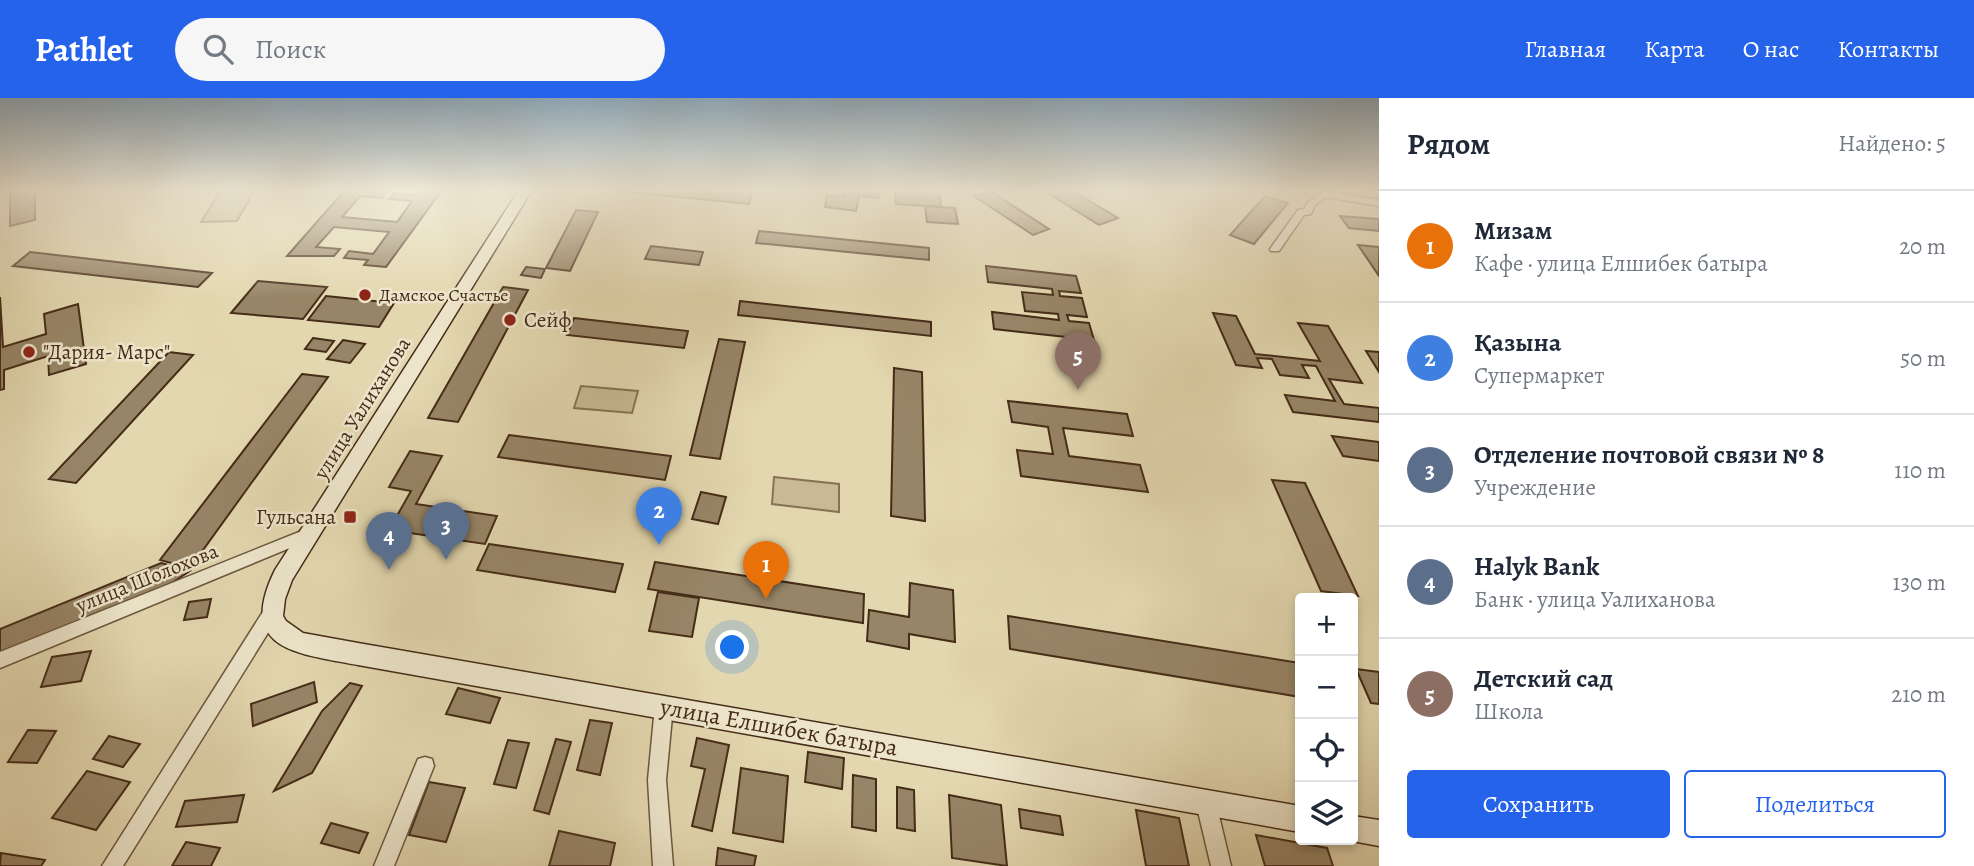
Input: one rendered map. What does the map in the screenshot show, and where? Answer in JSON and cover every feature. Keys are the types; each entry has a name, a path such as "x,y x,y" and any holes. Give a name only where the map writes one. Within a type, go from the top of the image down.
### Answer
{"main road":[{"name":"улица Уалиханова","path":"270,615 272,597 309,534 503,226"},
{"name":"улица Елшибек батыра","path":"270,615 272,624 296,641 1295,818"},
{"path":"1358,830 1379,833"}],"street":[{"path":"1275,249 1291,226"},
{"name":"улица Шолохова","path":"0,660 309,534"},
{"name":"улица Уалиханова","path":"112,866 270,615"},
{"path":"663,866 657,780 664,706"},
{"path":"384,866 425,766"},
{"path":"1206,803 1221,866"}],"shaded area":[{"path":"581,386 638,391 632,413 574,408"},
{"path":"774,477 839,484 839,512 772,504"}],"building":[{"path":"314,226 416,226 386,267 364,265 368,260 344,258 349,251 373,254 389,232 334,227 316,247 340,249 334,256 287,256"},
{"path":"568,226 591,226 570,271 546,268"},
{"path":"1019,226 1044,226 1049,229 1033,235"},
{"path":"1238,226 1269,226 1254,244 1230,235"},
{"path":"1347,226 1379,226 1379,231"},
{"path":"759,231 929,248 929,260 756,243"},
{"path":"1358,245 1379,247 1379,276"},
{"path":"651,246 703,252 699,265 645,259"},
{"path":"30,252 212,273 198,287 13,266"},
{"path":"986,266 1076,276 1081,293 1059,291 1060,296 1082,298 1087,317 1067,315 1069,321 1089,323 1094,340 994,329 992,312 1059,320 1058,314 1025,311 1022,292 1053,295 1052,289 988,282"},
{"path":"526,267 545,269 541,278 521,275"},
{"path":"258,281 327,287 303,319 231,313"},
{"path":"503,287 528,290 458,422 428,418"},
{"path":"326,296 394,303 379,327 308,320"},
{"path":"0,297 3,347 46,334 44,314 78,304 86,364 49,375 48,356 4,370 4,389 0,390"},
{"path":"740,301 931,322 931,336 738,315"},
{"path":"1213,313 1236,316 1255,354 1320,361 1298,323 1328,326 1362,383 1329,379 1344,404 1379,408 1379,422 1293,412 1285,395 1335,401 1316,366 1302,365 1309,378 1280,375 1272,359 1257,358 1262,368 1236,365"},
{"path":"574,318 688,331 684,348 567,335"},
{"path":"313,338 334,341 326,352 305,349"},
{"path":"719,339 745,342 720,459 690,455"},
{"path":"343,340 365,344 350,363 327,359"},
{"path":"1366,351 1379,352 1379,372"},
{"path":"169,352 193,355 76,483 49,479"},
{"path":"894,368 922,372 925,521 891,516"},
{"path":"302,374 328,377 190,568 160,560"},
{"path":"1008,401 1127,414 1133,436 1063,428 1069,456 1140,465 1148,492 1021,476 1017,450 1053,454 1048,427 1012,422"},
{"path":"509,435 671,456 665,480 498,457"},
{"path":"1332,436 1379,442 1379,461 1343,456"},
{"path":"410,451 442,456 416,504 497,516 485,544 389,530 411,491 389,487"},
{"path":"1272,480 1305,483 1357,593 1321,591"},
{"path":"701,492 726,497 718,524 692,519"},
{"path":"489,544 623,564 615,592 477,570"},
{"path":"655,562 864,594 863,623 648,589"},
{"path":"161,563 190,571 164,588 0,656 0,629"},
{"path":"910,583 953,590 955,642 909,634 909,649 867,641 869,610 909,617"},
{"path":"658,592 699,598 692,637 649,631"},
{"path":"211,599 207,617 184,620 189,602"},
{"path":"1008,616 1295,662 1295,696 1010,649"},
{"path":"91,651 81,681 41,687 52,657"},
{"path":"1358,669 1379,672 1379,704 1371,703"},
{"path":"314,682 317,702 253,726 251,704"},
{"path":"350,683 362,686 312,773 274,791 322,711"},
{"path":"458,688 500,698 490,723 446,714"},
{"path":"590,720 612,723 600,775 577,770"},
{"path":"28,730 56,731 37,763 8,762"},
{"path":"109,736 140,744 123,767 93,759"},
{"path":"697,738 729,745 712,831 692,826 705,769 691,766"},
{"path":"556,739 571,742 549,814 534,810"},
{"path":"508,740 529,743 516,788 494,784"},
{"path":"808,752 844,758 842,789 805,782"},
{"path":"741,768 788,776 783,842 733,833"},
{"path":"87,771 130,782 96,830 52,818"},
{"path":"853,775 876,779 876,831 852,827"},
{"path":"429,782 465,788 446,842 409,835"},
{"path":"897,787 914,790 915,831 897,828"},
{"path":"244,795 237,822 176,827 185,801"},
{"path":"949,795 1001,805 1007,866 952,858"},
{"path":"1019,809 1060,816 1063,835 1021,828"},
{"path":"1136,810 1179,818 1189,866 1146,866"},
{"path":"331,823 368,833 359,853 321,843"},
{"path":"559,831 615,843 610,866 549,866"},
{"path":"1256,835 1295,842 1295,845 1327,848 1333,866 1265,866"},
{"path":"186,842 220,848 211,866 172,866"},
{"path":"718,848 756,856 754,866 716,866"},
{"path":"1,853 45,860 41,866 0,866"}],"place":[{"name":"Дамское Счастье","path":"365,295"},
{"name":"Сейф","path":"510,320"},
{"name":"\"Дария- Марс\"","path":"29,352"},
{"name":"Детский сад","path":"1078,390"},
{"name":"Гульсана","path":"350,517"},
{"name":"Қазына","path":"659,545"},
{"name":"Отделение почтовой связи № 8","path":"446,560"},
{"name":"Halyk Bank","path":"389,570"},
{"name":"Мизам","path":"766,599"}]}
